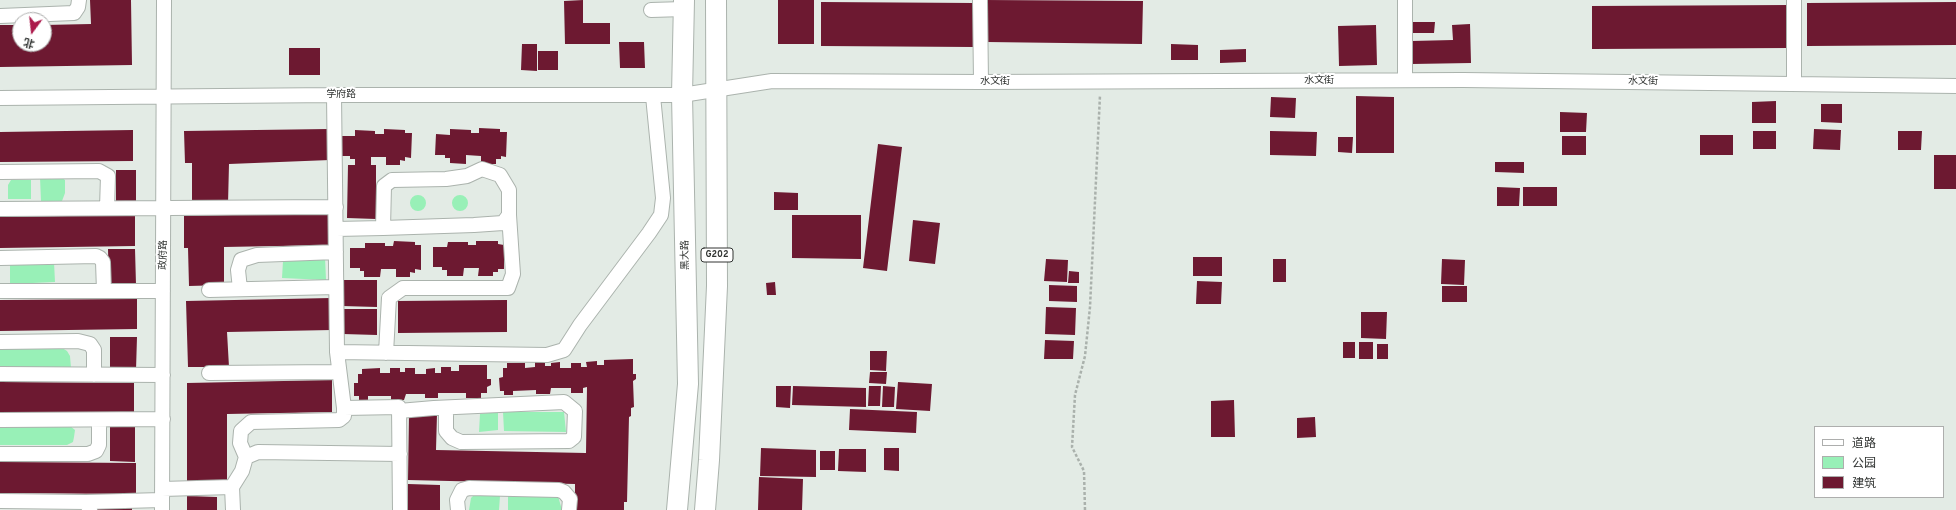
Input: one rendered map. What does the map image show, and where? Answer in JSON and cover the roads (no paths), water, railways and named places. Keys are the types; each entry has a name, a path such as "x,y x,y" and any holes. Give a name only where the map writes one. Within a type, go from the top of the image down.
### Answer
{"highway":[{"name":"G202","path":"705,510 709,460 717,286 716,0"},
{"name":"黑大路","path":"677,510 688,384 682,95 684,5"}],"street":[{"path":"0,16 74,13 78,7 79,0"},
{"name":"政府路","path":"162,500 164,0"},
{"path":"980,0 981,82"},
{"path":"1405,0 1405,80"},
{"path":"1794,0 1794,83"},
{"path":"651,10 684,5"},
{"name":"水文街","path":"682,95 716,88 772,81 1100,82 1405,80 1794,83 1956,86"},
{"path":"233,510 232,487 242,471 246,457 240,443 241,431 251,422 339,420 344,416 337,352 334,95"},
{"name":"学府路","path":"0,98 334,95 682,95"},
{"path":"337,352 547,355 564,350 580,325 661,215 663,198 653,96"},
{"path":"383,228 384,186 392,180 446,179 468,176 482,169 500,175 509,190 513,274 508,288 403,288 389,298 386,353"},
{"path":"0,172 99,171 108,176 107,208"},
{"path":"0,209 336,207"},
{"path":"336,229 503,223 510,215"},
{"path":"240,289 238,270 241,260 257,255 336,252"},
{"path":"0,258 96,256 103,262 104,291"},
{"path":"209,290 336,287"},
{"path":"0,291 163,291"},
{"path":"0,342 78,341 90,344 94,350 94,375"},
{"path":"209,373 339,372"},
{"path":"0,374 163,375"},
{"path":"399,411 446,408 564,402 575,411 574,437 569,441 461,442 452,438 446,431 446,408"},
{"path":"344,408 399,406 400,510"},
{"path":"0,420 163,419"},
{"path":"0,454 88,454 96,451 99,445 99,420"},
{"path":"246,457 258,452 400,454"},
{"path":"0,501 88,506 162,500 232,487"},
{"path":"458,510 457,500 462,490 469,488 559,490 564,492 570,499 569,510"}]}
